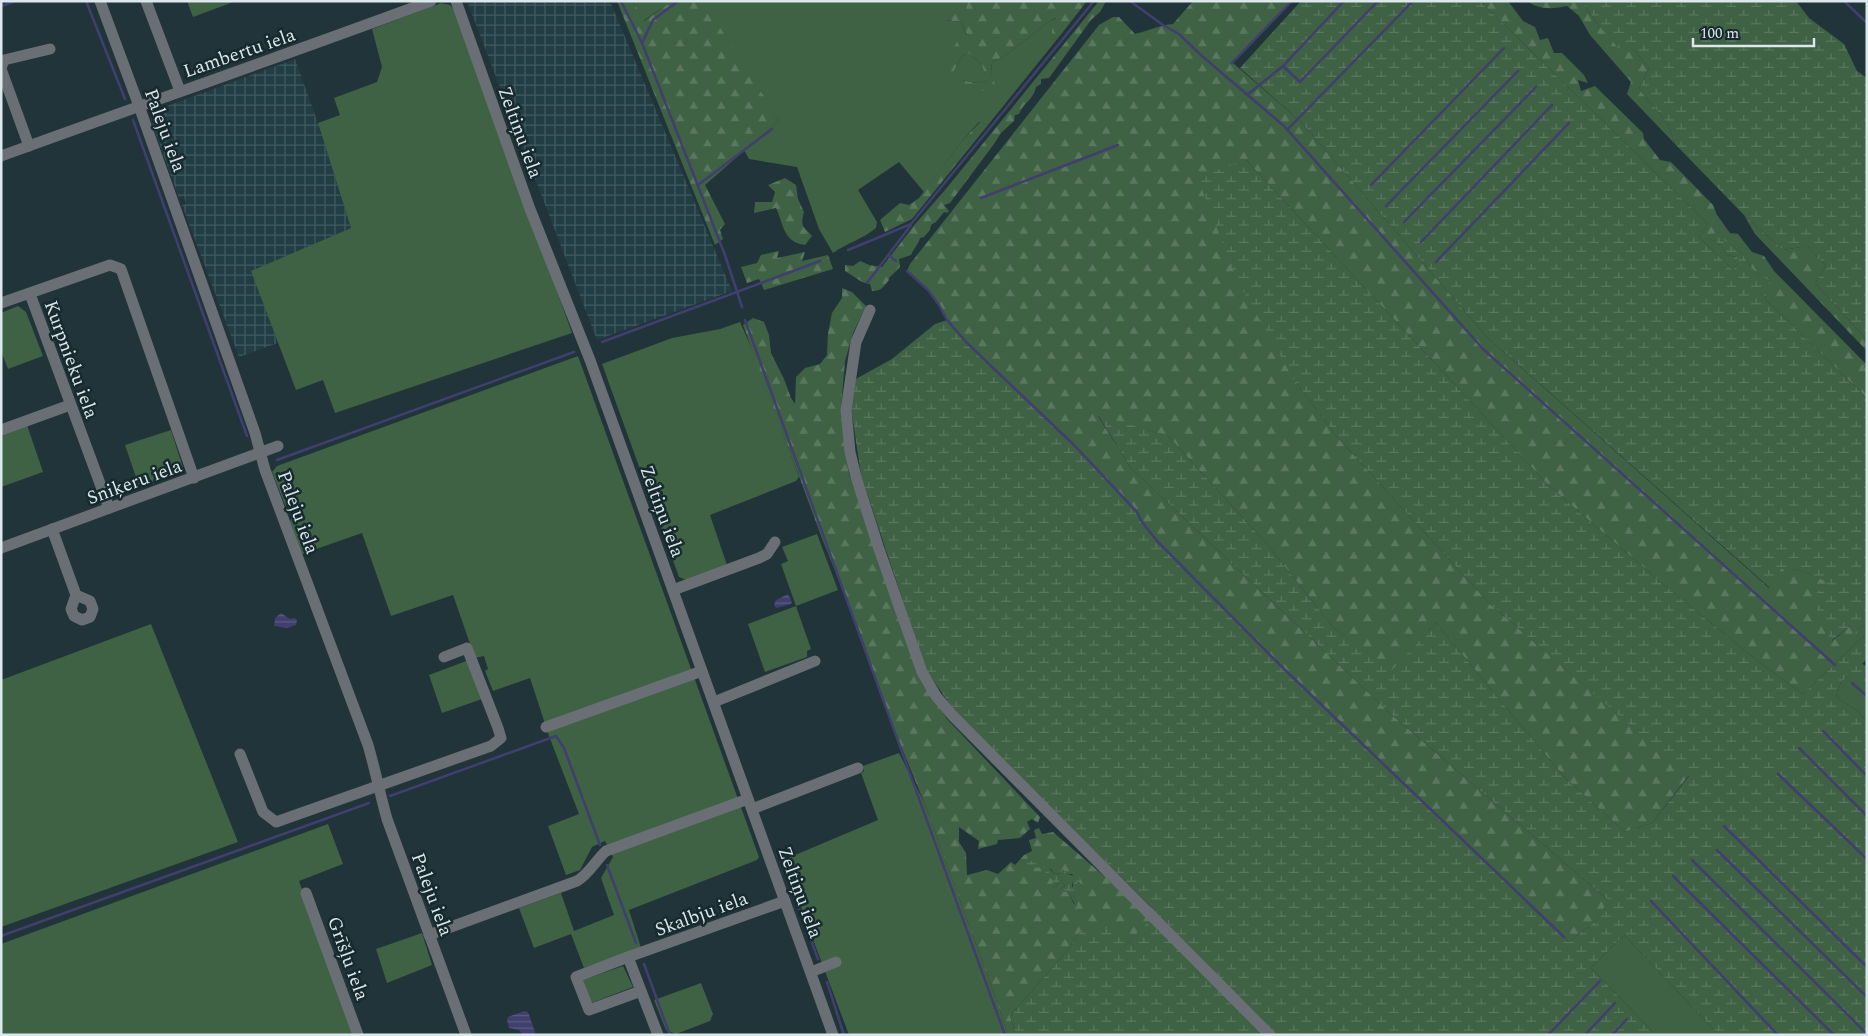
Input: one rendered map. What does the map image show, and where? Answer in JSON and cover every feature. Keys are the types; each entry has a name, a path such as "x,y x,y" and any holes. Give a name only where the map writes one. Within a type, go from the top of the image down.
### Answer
{"street":[{"name":"Paleju iela","path":"100,1 249,415 265,470 368,745 387,819 466,1035"},
{"path":"146,1 180,91"},
{"name":"Lambertu iela","path":"1,156 431,1"},
{"name":"Zeltiņu iela","path":"456,1 530,209 590,360 833,1035"},
{"path":"29,146 1,69 4,60 50,49"},
{"name":"Kurpnieku iela","path":"109,508 30,294 110,265 120,270 194,478"},
{"path":"1,303 30,294"},
{"path":"870,310 856,342 846,410 850,452 878,546 922,672 929,685 952,715 1270,1035"},
{"path":"1,430 70,404"},
{"name":"Sniķeru iela","path":"1,548 278,446"},
{"path":"52,529 76,594"},
{"path":"673,590 759,558 767,554 775,542"},
{"path":"240,754 263,812 276,822 491,746 501,738 467,648 444,657"},
{"path":"714,702 815,661"},
{"path":"546,727 702,671"},
{"path":"429,935 577,882 583,878 606,851 858,768"},
{"name":"Grīšļu iela","path":"306,893 358,1035"},
{"name":"Skalbju iela","path":"641,991 589,1010 576,977 786,901"},
{"path":"628,958 658,1035"},
{"path":"811,972 836,962"}],"shaded area":[{"path":"467,1 610,1 732,291 597,340"},
{"path":"295,59 318,123 351,228 252,271 278,343 239,357 182,205 186,204 184,197 179,198 151,120 159,109"},
{"path":"788,594 792,602 791,604 776,608 774,605 776,600"},
{"path":"281,613 290,619 295,618 297,620 296,625 287,628 274,626 275,618"},
{"path":"524,1011 528,1012 536,1035 523,1035 519,1030 509,1028 508,1017"}],"green space":[{"path":"187,1 236,1 193,17"},
{"path":"617,1 633,1 644,21 672,1 697,1 707,7 779,120 705,185 725,224 720,230 723,239 715,245"},
{"path":"633,1 672,1 643,21"},
{"path":"697,1 968,1 965,11 946,20 961,22 967,36 952,75 961,57 968,53 982,65 988,81 976,83 960,80 996,89 991,73 992,62 1003,57 1050,21 1057,18 1052,40 1059,37 988,125 979,122 962,141 924,192 899,162 858,190 877,222 876,228 833,253 819,229 797,167 749,159 744,150 779,120"},
{"path":"968,1 1087,1 1059,37 1052,40 1052,29 1056,18 1003,57 992,62 991,73 997,89 970,90 954,84 960,80 976,83 987,81 982,65 968,53 961,57 952,75 947,69 951,52 960,37 967,35 961,22 946,20 950,12 965,11"},
{"path":"1099,1 1106,1 1100,12 1091,20 1049,78 1041,79 1041,84 1036,87 1033,95 1019,114 1015,115 1014,121 1001,133 950,203 944,205 949,211 947,213 944,212 931,225 930,230 924,237 920,238 911,255 899,259 900,267 889,278 884,287 872,291 870,284 862,282 845,271 845,265 853,266 860,261 882,267"},
{"path":"1193,1 1292,1 1233,63 1301,122 1487,337 1769,588 1781,568 1801,570 1828,582 1832,641 1850,626 1856,633 1867,622 1867,633 1803,694 1759,662 1664,585 1549,486 1246,160 1294,380 1338,438 1490,604 1689,775 1652,823 1625,832 1565,778 1436,623 1391,672 1333,627 1266,543 1168,436 1098,416 1130,467 1391,714 1609,901 1597,920 1569,942 1283,668 1157,541 1142,522 1137,512 1074,445 967,343 947,320 928,290 907,271 910,264 1099,25 1113,17 1119,17 1135,34 1173,24"},
{"path":"1301,1 1480,1 1708,224 1699,237 1733,270 1737,264 1737,257 1727,255 1721,245 1709,238 1714,233 1742,253 1754,271 1770,281 1765,299 1867,398 1867,622 1856,634 1850,626 1831,641 1812,598 1827,582 1801,570 1781,569 1770,588 1487,337 1301,122 1240,68"},
{"path":"1480,1 1508,1 1523,21 1535,27 1540,40 1548,38 1554,53 1562,53 1584,75 1588,83 1578,80 1581,91 1595,86 1643,133 1644,139 1660,160 1671,162 1713,205 1717,215 1730,233 1738,234 1752,252 1764,256 1774,271 1867,365 1867,398 1765,299 1769,281 1754,271 1742,253 1726,242 1709,238 1721,245 1727,255 1737,257 1737,264 1733,270 1699,237 1708,224"},
{"path":"1527,1 1581,1 1604,31 1635,51 1649,68 1639,89 1668,124 1675,144 1627,94 1631,82 1590,35 1579,16 1567,6 1546,8 1536,6"},
{"path":"1581,1 1796,1 1809,18 1844,44 1857,71 1867,78 1867,340 1815,283 1826,266 1807,246 1783,250 1744,215 1675,144 1668,124 1639,89 1649,68 1635,51 1618,48"},
{"path":"441,3 450,5 457,13 572,333 335,413 323,380 296,390 251,271 351,228 318,123 340,115 334,98 377,82 382,67 372,29"},
{"path":"980,122 988,125 912,219 885,232 880,220 900,203 909,205 919,198 962,141"},
{"path":"1246,160 1549,486 1664,585 1759,662 1803,694 1867,633 1867,659 1862,664 1867,666 1867,685 1852,673 1841,682 1836,697 1859,712 1867,722 1867,1035 1719,1035 1624,935 1591,968 1656,1035 1016,1035 1010,1016 1065,953 1082,929 1112,928 1126,945 1149,921 1151,907 956,713 926,670 861,475 851,408 854,380 892,359 935,324 947,320 967,343 1074,445 1137,512 1142,522 1157,541 1283,668 1569,942 1597,920 1608,900 1391,714 1130,467 1098,415 1168,436 1266,543 1333,627 1391,671 1436,623 1565,778 1625,832 1652,823 1689,776 1490,604 1338,438 1294,380 1238,282 1197,177"},
{"path":"785,178 796,185 798,199 804,212 803,226 812,236 805,245 792,240 788,236 776,208 754,213 755,202 772,202 775,192 768,185"},
{"path":"1744,215 1783,250 1807,246 1826,266 1815,283 1867,340 1867,351 1755,234"},
{"path":"779,251 777,258 805,252 802,261 828,255 833,269 764,290 759,279 747,283 741,267 757,263 761,255"},
{"path":"842,288 852,292 866,306 853,333 845,361 841,408 849,474 918,674 947,719 1040,817 1038,823 1032,819 1027,822 1030,829 1020,838 998,840 997,844 978,849 979,841 959,827 959,842 966,853 967,875 987,870 998,874 1011,862 1015,865 1024,855 1032,851 1029,840 1036,838 1034,830 1039,828 1042,834 1053,832 1153,918 1126,945 1082,929 1065,953 1010,1016 1016,1035 1008,1035 924,802 885,707 861,635 823,541 743,325 753,318 764,322 769,335 771,353 795,404 796,377 805,368 820,364 827,355 828,333 832,313 842,298","holes":["1045,868 1051,869 1054,874 1062,873 1063,870 1067,874 1072,874 1081,887 1073,880 1073,895 1077,902 1074,904 1068,892 1060,889 1065,886 1061,880 1054,888 1053,880 1045,872"]},
{"path":"18,306 26,312 43,356 8,369 1,351 1,313"},
{"path":"740,322 756,358 799,477 796,481 710,515 727,565 686,580 679,577 602,364 672,338 720,329"},
{"path":"578,356 759,857 757,860 629,910 641,948 584,968 571,934 534,948 519,908 561,893 574,931 614,915 601,878 613,857 605,841 592,847 580,870 566,875 548,826 579,814 549,736 530,678 493,691 485,671 488,669 484,656 475,658 453,595 391,616 362,533 302,554 290,521 295,514 291,507 285,505 272,472 277,466"},
{"path":"27,425 43,472 1,487 1,435"},
{"path":"171,430 184,471 139,486 125,445"},
{"path":"817,534 838,590 796,606 781,564 788,561 782,547"},
{"path":"796,606 811,649 807,651 807,657 765,672 748,624"},
{"path":"151,624 238,842 1,927 1,680"},
{"path":"469,660 482,699 442,713 429,675"},
{"path":"1853,672 1867,685 1867,722 1859,712 1836,697 1841,682"},
{"path":"899,753 924,802 1008,1035 849,1035 785,865 788,858 878,820 861,773 864,771 863,766"},
{"path":"328,824 343,864 299,881 355,1035 1,1035 1,944"},
{"path":"1027,860 1046,864 1054,874 1062,873 1063,869 1067,874 1079,877 1081,887 1077,888 1077,882 1073,881 1072,886 1077,892 1073,895 1077,902 1077,908 1068,892 1063,892 1060,889 1065,886 1061,880 1054,888 1052,880 1045,872 1045,868 1027,867"},
{"path":"422,933 432,965 387,983 376,949"},
{"path":"1624,935 1719,1035 1656,1035 1591,968"},
{"path":"623,966 633,987 591,1003 583,980"},
{"path":"701,983 713,1014 710,1021 676,1034 666,1030 654,1000"}],"waterway":[{"path":"1,6 16,1"},
{"path":"86,1 125,99"},
{"path":"621,1 642,43 725,255 742,307"},
{"path":"642,43 653,20 678,1"},
{"path":"848,250 911,224 1094,1"},
{"path":"1130,1 1179,34 1284,126 1483,349 1835,665"},
{"path":"1232,63 1292,1"},
{"path":"1247,95 1283,66 1344,1"},
{"path":"1283,66 1300,82 1378,1"},
{"path":"1287,130 1413,1"},
{"path":"1844,1 1867,23"},
{"path":"1371,185 1504,48"},
{"path":"1386,206 1518,71"},
{"path":"1404,222 1536,87"},
{"path":"1421,242 1552,105"},
{"path":"133,120 247,436"},
{"path":"1436,262 1569,123"},
{"path":"698,185 772,129"},
{"path":"981,198 1118,145"},
{"path":"867,283 911,225"},
{"path":"888,255 896,261"},
{"path":"602,342 820,261"},
{"path":"907,271 928,290 947,320 967,343 1074,445 1137,512 1142,522 1157,541 1283,668 1564,937"},
{"path":"745,320 1005,1035"},
{"path":"277,460 574,352"},
{"path":"1852,683 1867,696"},
{"path":"1823,731 1867,776"},
{"path":"390,796 556,736 564,748 600,845"},
{"path":"1799,748 1867,816"},
{"path":"1778,774 1867,859"},
{"path":"1,936 369,803"},
{"path":"1724,826 1867,967"},
{"path":"1717,850 1867,997"},
{"path":"1692,860 1867,1034"},
{"path":"607,865 636,943"},
{"path":"787,876 818,959"},
{"path":"1673,876 1834,1035"},
{"path":"1651,901 1778,1035"},
{"path":"644,964 670,1035"},
{"path":"1548,1035 1600,981"},
{"path":"827,982 844,1035"},
{"path":"1585,1035 1615,1003"},
{"path":"1612,1035 1627,1019"}]}
